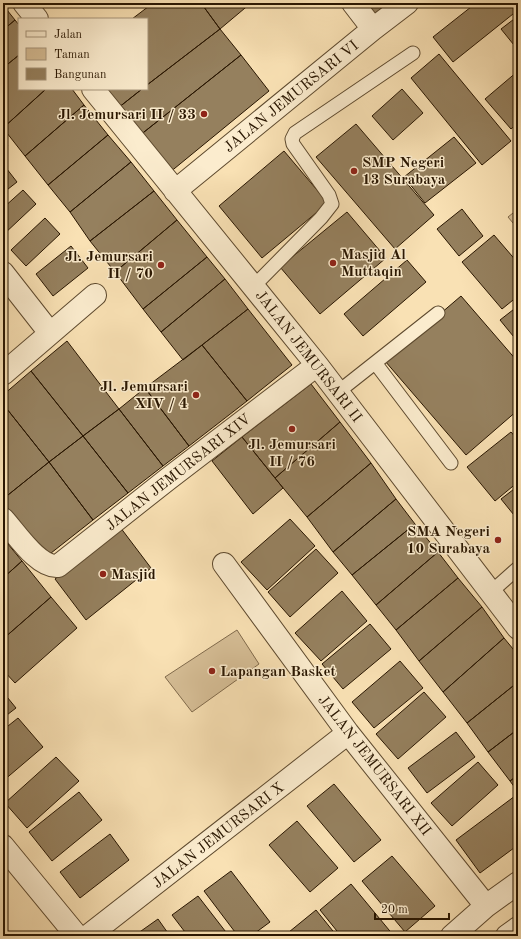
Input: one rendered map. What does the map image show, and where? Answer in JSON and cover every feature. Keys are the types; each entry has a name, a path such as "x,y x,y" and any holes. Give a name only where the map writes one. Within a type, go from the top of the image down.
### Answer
{"street":[{"path":"24,3 36,18"},
{"path":"353,3 373,29"},
{"name":"JALAN JEMURSARI VI","path":"175,190 407,3"},
{"name":"JALAN JEMURSARI II","path":"94,90 317,365 518,628"},
{"path":"3,273 50,333"},
{"path":"3,374 96,295"},
{"name":"JALAN JEMURSARI XIV","path":"3,519 37,558 50,567 58,566 168,479 317,365"},
{"name":"JALAN JEMURSARI XII","path":"224,564 348,733 486,906"},
{"name":"JALAN JEMURSARI X","path":"88,936 348,733"},
{"path":"3,846 77,936"},
{"path":"452,936 486,906 518,883"},
{"path":"507,936 518,928"}],"lane":[{"path":"254,286 321,218 332,204 329,195 293,144 292,139 294,133 413,53"},
{"path":"338,392 376,364 438,313"},
{"path":"376,364 451,463"},
{"path":"490,592 518,568"}],"green space":[{"path":"518,209 518,229 508,217"},
{"name":"Lapangan Basket","path":"237,630 259,664 192,712 165,677"}],"building":[{"path":"153,3 201,3 220,29 148,84 148,18 133,18"},
{"path":"201,3 251,3 220,29"},
{"path":"363,3 388,3 373,15"},
{"path":"476,3 513,3 518,10 453,62 433,37"},
{"path":"3,5 15,20 3,30"},
{"path":"518,16 518,50 501,29"},
{"path":"15,20 18,24 18,56 3,68 3,30"},
{"path":"220,29 241,55 139,136 118,108 141,90 148,90 148,84"},
{"path":"439,54 511,141 482,165 411,78"},
{"name":"Jl. Jemursari II / 33","path":"241,55 269,91 169,173 139,136"},
{"path":"18,56 18,90 45,90 3,128 3,68"},
{"path":"518,71 518,123 511,129 485,99"},
{"path":"402,89 423,113 393,140 372,116"},
{"path":"45,90 73,90 84,105 25,156 3,128"},
{"path":"103,90 141,90 118,108"},
{"path":"84,105 108,135 48,185 25,156"},
{"path":"356,124 434,215 395,249 316,157"},
{"path":"108,135 131,162 70,212 48,185"},
{"path":"454,137 476,163 425,203 404,177"},
{"path":"3,140 8,146 3,150"},
{"path":"284,151 328,203 262,258 219,206"},
{"path":"131,162 154,191 90,241 70,212"},
{"path":"3,164 17,182 3,193"},
{"path":"23,190 36,204 3,235 3,208"},
{"path":"154,191 177,220 115,272 90,241"},
{"path":"462,209 483,236 459,256 437,229"},
{"name":"Masjid Al Muttaqin","path":"347,212 386,258 320,314 280,267"},
{"path":"45,218 60,234 26,266 11,250"},
{"name":"Jl. Jemursari II / 70","path":"177,220 207,257 143,309 115,272"},
{"path":"494,235 518,263 518,296 502,309 462,262"},
{"path":"71,246 88,268 53,296 36,274"},
{"path":"207,257 225,279 161,332 143,309"},
{"path":"407,260 426,282 363,336 344,314"},
{"path":"225,279 248,309 183,360 161,332"},
{"path":"461,296 518,362 518,410 466,455 385,361"},
{"path":"518,306 518,342 500,320"},
{"path":"248,309 292,365 247,401 202,345"},
{"path":"67,341 119,409 83,436 31,371"},
{"name":"Jl. Jemursari XIV / 4","path":"202,345 247,401 189,446 145,388"},
{"path":"31,371 83,436 49,462 3,404 3,395"},
{"name":"Jl. Jemursari II / 76","path":"311,384 340,422 275,478 242,437"},
{"path":"145,388 189,446 163,466 119,409"},
{"path":"3,404 49,462 3,499"},
{"path":"119,409 163,466 128,493 83,436"},
{"path":"340,422 371,463 307,517 275,478"},
{"path":"511,432 518,440 518,482 495,501 467,467"},
{"path":"83,436 128,493 93,520 49,462"},
{"path":"242,437 283,488 253,514 212,461"},
{"path":"49,462 93,520 46,557 3,507 3,499"},
{"path":"371,463 396,499 333,552 307,517"},
{"path":"518,486 518,520 501,499"},
{"path":"396,499 415,524 352,575 333,552"},
{"path":"290,519 315,546 267,590 241,562"},
{"path":"415,524 438,552 376,605 352,575"},
{"name":"Masjid","path":"120,527 151,568 86,620 55,579"},
{"path":"3,538 22,561 3,578"},
{"path":"316,549 338,573 290,617 268,592"},
{"path":"438,552 458,578 396,630 376,605"},
{"path":"22,561 51,597 3,639 3,578"},
{"path":"458,578 482,607 419,661 396,630"},
{"path":"342,591 367,621 321,661 295,633"},
{"path":"51,597 77,628 15,683 3,670 3,639"},
{"path":"482,607 504,638 443,692 419,661"},
{"path":"370,624 391,649 343,689 322,664"},
{"path":"504,638 518,655 518,682 467,723 443,692"},
{"path":"400,661 423,688 374,728 352,702"},
{"path":"518,682 518,729 488,752 467,723"},
{"path":"3,692 16,708 3,718"},
{"path":"424,692 446,717 398,759 376,734"},
{"path":"18,718 43,747 3,781 3,730"},
{"path":"518,729 518,775 510,781 488,752"},
{"path":"456,732 475,757 427,793 408,768"},
{"path":"56,757 79,781 27,828 5,803"},
{"path":"478,762 498,785 452,826 431,803"},
{"path":"518,775 518,792 510,781"},
{"path":"334,784 381,840 354,862 307,806"},
{"path":"79,792 102,820 52,861 29,832"},
{"path":"515,796 518,800 518,845 480,873 456,840"},
{"path":"297,821 338,868 310,892 269,845"},
{"path":"110,834 129,860 80,898 60,872"},
{"path":"392,856 435,906 405,932 362,881"},
{"path":"231,871 270,922 251,936 238,936 204,891"},
{"path":"351,884 394,936 341,936 320,910"},
{"path":"198,896 229,936 188,936 172,915"},
{"path":"316,910 337,936 293,936 289,932"},
{"path":"158,919 170,936 134,936"}],"waterway":[{"path":"3,932 6,936"}],"place":[{"name":"Jl. Jemursari II / 33","path":"204,114"},
{"name":"SMP Negeri 13 Surabaya","path":"354,171"},
{"name":"Masjid Al Muttaqin","path":"333,263"},
{"name":"Jl. Jemursari II / 70","path":"161,265"},
{"name":"Jl. Jemursari XIV / 4","path":"196,395"},
{"name":"Jl. Jemursari II / 76","path":"292,429"},
{"name":"SMA Negeri 10 Surabaya","path":"498,540"},
{"name":"Masjid","path":"103,574"},
{"name":"Lapangan Basket","path":"212,671"}]}
